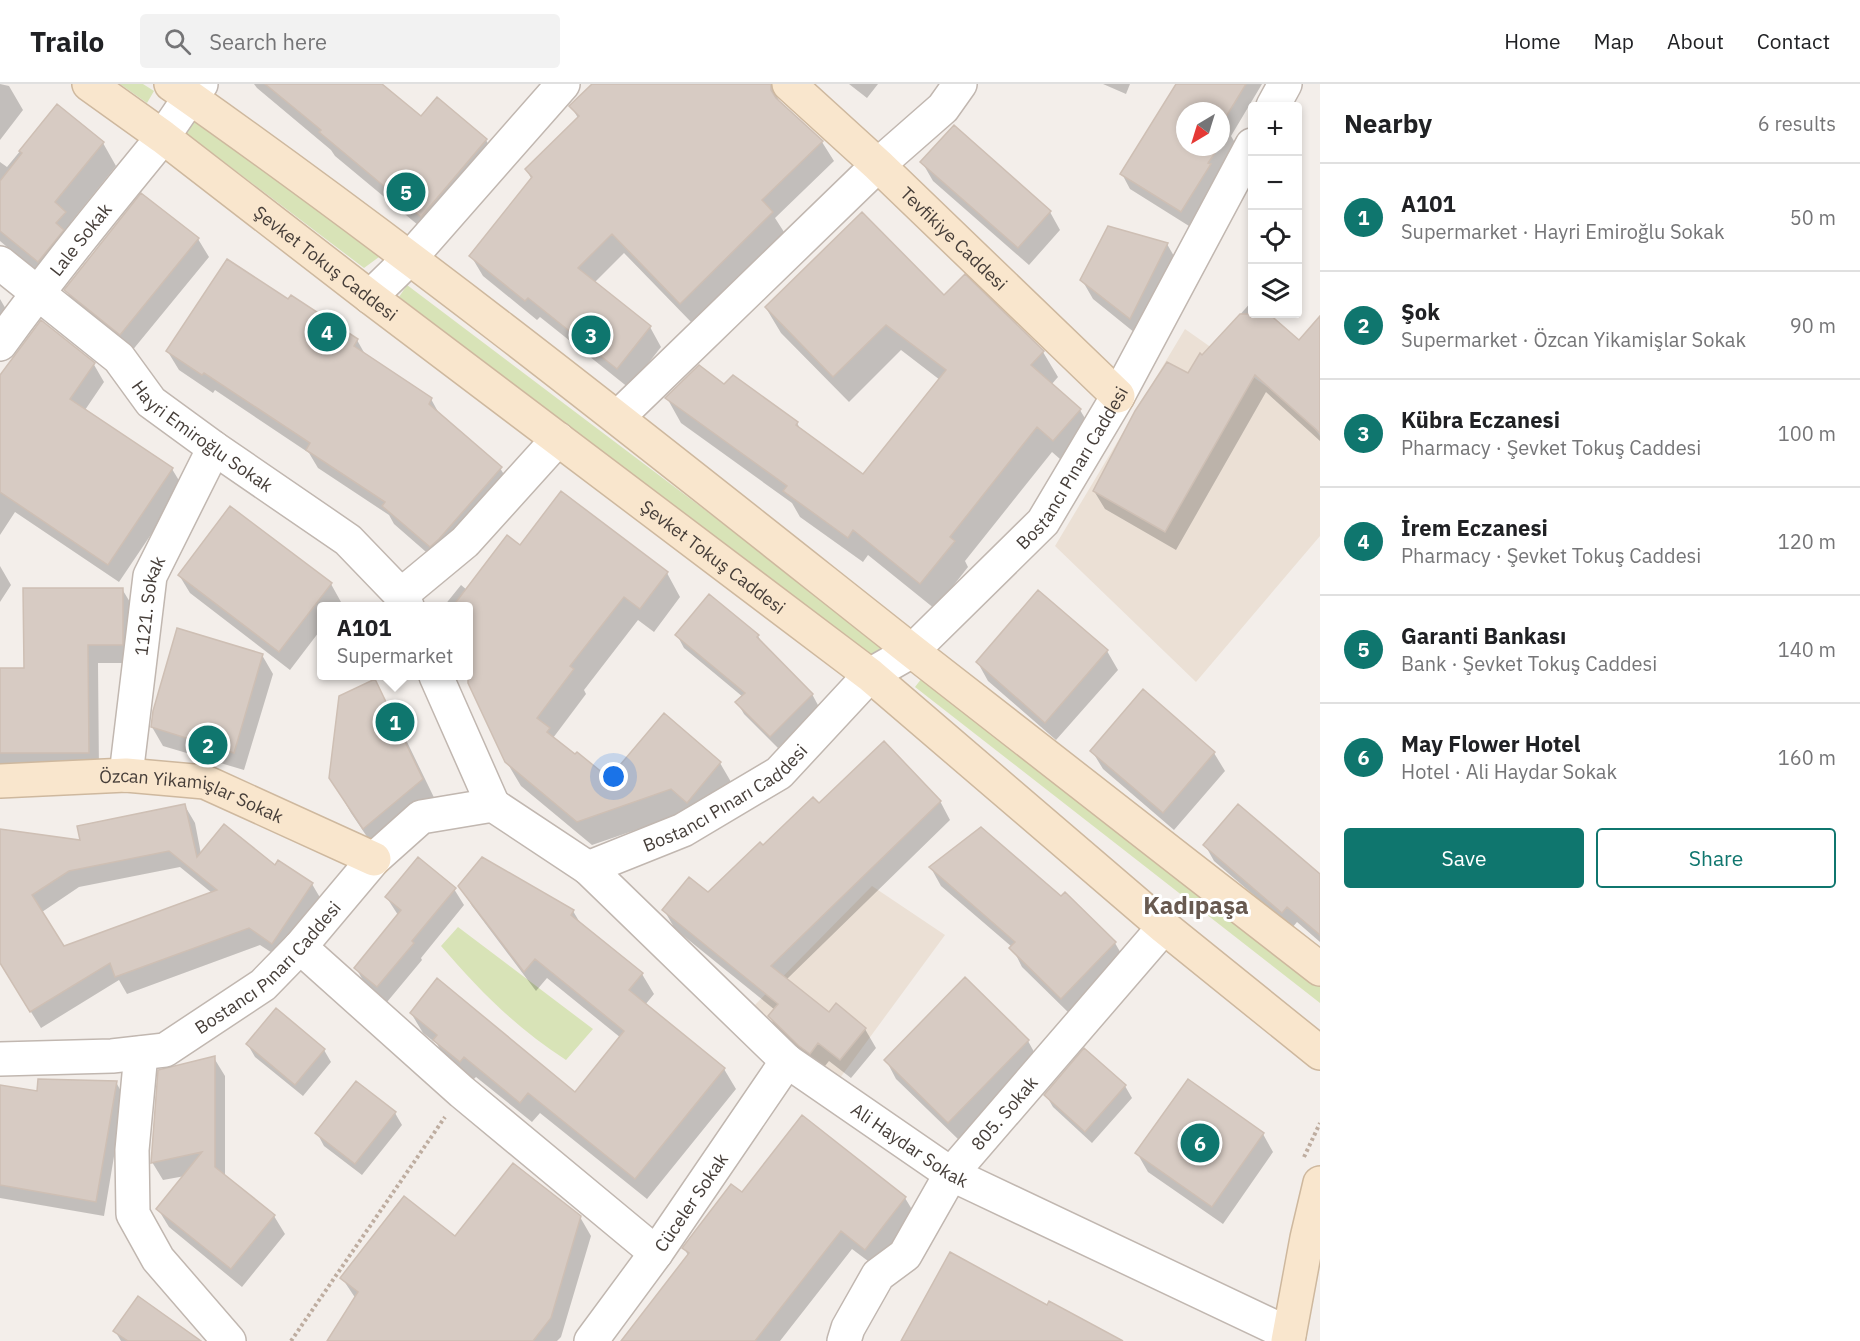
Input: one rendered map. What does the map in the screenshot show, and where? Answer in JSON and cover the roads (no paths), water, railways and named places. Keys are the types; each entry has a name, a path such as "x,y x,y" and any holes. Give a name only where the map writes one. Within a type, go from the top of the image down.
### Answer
{"main road":[{"name":"Şevket Tokuş Caddesi","path":"89,84 163,137 370,297 870,675 1164,927 1320,1053"},
{"name":"Tevfikiye Caddesi","path":"789,84 878,165 1118,396"},
{"path":"187,88 618,417 912,651 1320,969"},
{"name":"Özcan Yikamişlar Sokak","path":"0,781 126,775 204,783 374,859"},
{"path":"1289,1337 1314,1230 1320,1183"}],"street":[{"path":"370,297 411,257 563,84"},
{"path":"618,417 878,165 943,108 960,84"},
{"path":"1275,102 1285,84"},
{"name":"Lale Sokak","path":"0,344 37,293 163,137 187,88"},
{"name":"Bostancı Pınarı Caddesi","path":"588,868 683,830 778,772 870,675 912,651 1043,522 1118,396 1248,152"},
{"name":"Hayri Emiroğlu Sokak","path":"0,263 119,358 151,402 348,540 404,601"},
{"path":"404,601 465,542 558,439"},
{"name":"1121. Sokak","path":"126,775 150,576 214,448"},
{"path":"438,680 493,805 588,868"},
{"name":"Bostancı Pınarı Caddesi","path":"0,1059 112,1056 165,1050 263,985 300,946 374,859 421,817 493,805"},
{"name":"Ali Haydar Sokak","path":"588,868 787,1061 951,1174 1289,1337"},
{"name":"805. Sokak","path":"844,1341 848,1328 878,1275 905,1255 951,1174 1164,927"},
{"path":"300,946 462,1092 656,1253"},
{"path":"141,1053 132,1150 133,1214 158,1259 230,1341"},
{"name":"Cüceler Sokak","path":"591,1341 656,1253 787,1061"}],"place":[{"name":"Garanti Bankası","path":"406,192"},
{"name":"İrem Eczanesi","path":"327,332"},
{"name":"Kübra Eczanesi","path":"591,335"},
{"name":"A101","path":"395,722"},
{"name":"Şok","path":"208,745"},
{"name":"May Flower Hotel","path":"1200,1143"}],"district":[{"name":"Kadıpaşa","path":"1196,905"}]}
